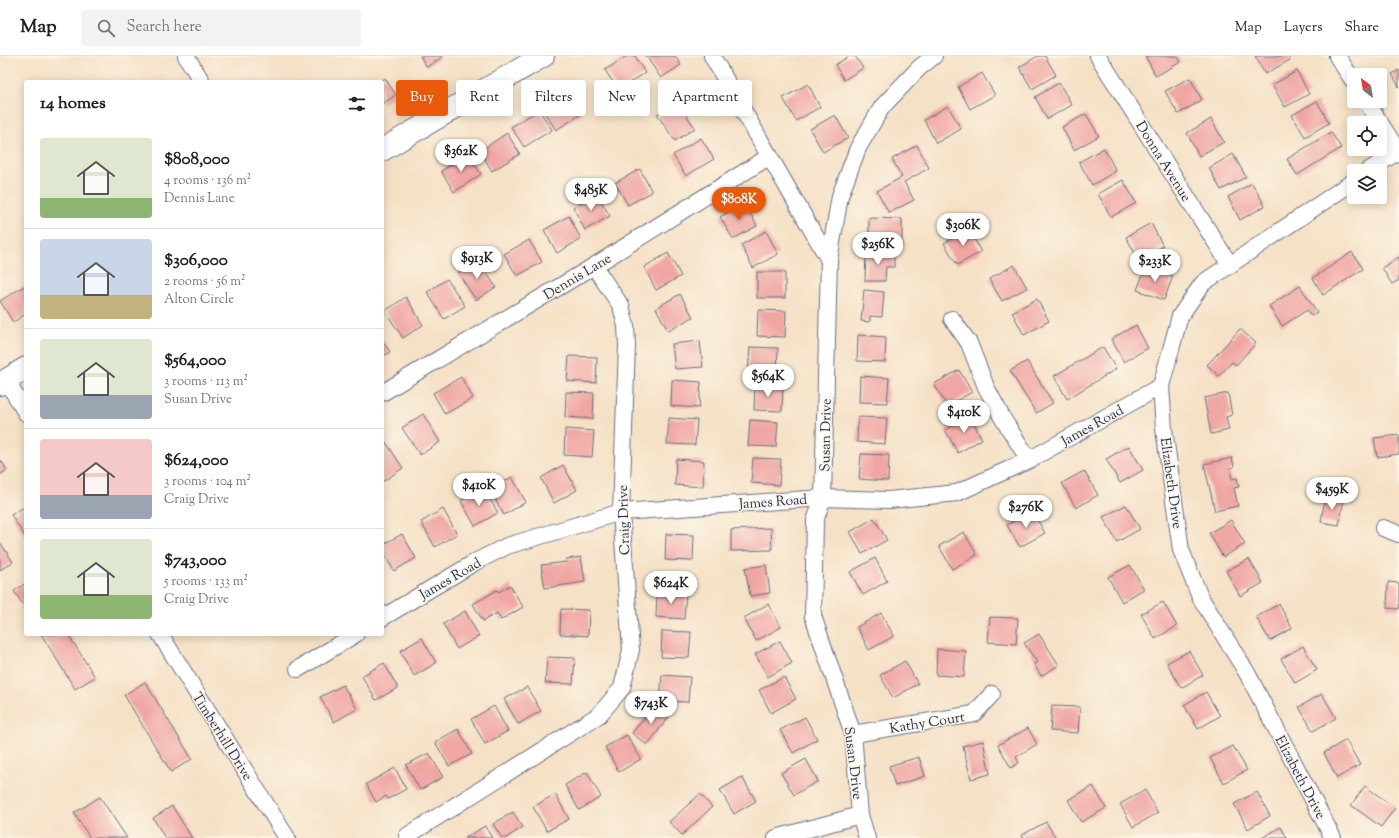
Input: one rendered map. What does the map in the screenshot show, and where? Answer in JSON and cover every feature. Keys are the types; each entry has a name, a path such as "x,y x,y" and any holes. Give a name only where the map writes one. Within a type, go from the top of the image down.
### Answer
{"main road":[{"path":"384,149 543,56"},
{"path":"3,382 24,369"}],"street":[{"path":"186,56 201,80"},
{"path":"712,56 829,260"},
{"name":"Susan Drive","path":"867,838 860,815 853,734 813,616 815,521 823,498 829,260 840,196 858,148 882,107 919,68 934,56"},
{"name":"Donna Avenue","path":"1098,56 1230,265"},
{"path":"1337,56 1347,71"},
{"path":"1370,108 1398,151 1378,164"},
{"name":"Dennis Lane","path":"384,393 594,266 770,156"},
{"name":"Elizabeth Drive","path":"1333,838 1247,673 1200,597 1181,550 1164,429 1161,386 1180,316 1203,283 1347,186"},
{"name":"Craig Drive","path":"407,836 599,715 622,688 631,650 621,512 627,344 626,326 621,306 594,266"},
{"path":"952,319 969,343 986,387 1003,420 1029,460"},
{"path":"3,382 24,410"},
{"name":"James Road","path":"384,617 477,561 507,546 621,512 823,498 889,500 957,493 1029,460 1161,386"},
{"path":"1383,528 1399,534"},
{"name":"Timberhill Drive","path":"161,636 287,838"},
{"path":"298,669 353,636"},
{"name":"Kathy Court","path":"853,734 974,714 992,694"},
{"path":"776,838 860,815"}],"building":[{"path":"420,56 442,56 442,57 427,67"},
{"path":"627,56 635,56 645,73 634,80 612,80 605,70"},
{"path":"646,56 675,56 681,65 661,78"},
{"path":"849,56 855,56 863,68 844,80 835,65"},
{"path":"1038,56 1045,56 1056,75 1032,89 1019,67"},
{"path":"1145,56 1177,56 1181,62 1156,76"},
{"path":"1255,56 1288,56 1290,60 1265,74"},
{"path":"1399,70 1399,87 1392,74"},
{"path":"1297,71 1309,94 1285,107 1272,85"},
{"path":"982,73 995,95 970,109 958,87"},
{"path":"385,78 396,95 384,103 384,80 382,80"},
{"path":"1190,78 1202,100 1178,114 1165,91"},
{"path":"1059,83 1072,105 1047,119 1035,97"},
{"path":"808,84 820,107 796,121 783,98"},
{"path":"1317,101 1329,123 1305,137 1292,115"},
{"path":"948,106 961,129 936,143 924,120"},
{"path":"1086,114 1099,136 1074,150 1062,127"},
{"path":"835,115 848,138 823,152 810,129"},
{"path":"529,116 543,116 552,130 524,147 511,127"},
{"path":"547,116 578,116 556,130"},
{"path":"658,116 687,116 695,128 675,141"},
{"path":"1211,119 1224,142 1199,156 1187,133"},
{"path":"1331,132 1341,148 1297,175 1287,159"},
{"path":"507,133 520,154 492,171 480,151"},
{"path":"701,138 714,159 686,176 673,155"},
{"path":"917,145 929,168 904,182 914,200 889,213 877,191 902,177 892,159"},
{"path":"1104,148 1116,171 1092,185 1079,162"},
{"path":"468,154 481,174 454,192 441,171"},
{"path":"1233,154 1246,177 1221,190 1209,168"},
{"path":"640,169 652,192 628,205 615,183"},
{"path":"1123,180 1136,203 1111,217 1098,194"},
{"path":"1252,183 1265,206 1240,220 1228,197"},
{"path":"597,194 610,216 585,230 573,207"},
{"path":"745,203 757,226 733,239 720,217"},
{"path":"569,216 581,239 557,253 544,230"},
{"path":"869,218 902,219 902,247 882,247 882,235 869,234"},
{"path":"1151,223 1163,246 1139,260 1126,237"},
{"path":"969,229 981,252 957,265 944,243"},
{"path":"766,231 778,254 753,268 741,245"},
{"path":"529,240 542,262 517,276 504,254"},
{"path":"1352,252 1363,269 1323,295 1313,278"},
{"path":"668,253 681,276 656,290 644,267"},
{"path":"866,253 894,254 894,267 886,267 885,281 865,281"},
{"path":"1399,257 1399,280 1392,284 1382,268"},
{"path":"478,260 496,287 476,300 458,273"},
{"path":"1014,265 1027,288 1002,301 989,279"},
{"path":"1146,266 1173,276 1164,300 1137,290"},
{"path":"757,272 785,272 785,298 757,298"},
{"path":"447,279 465,306 444,319 427,292"},
{"path":"24,286 24,315 13,322 0,301"},
{"path":"1300,286 1317,312 1311,316 1307,310 1282,326 1269,306"},
{"path":"864,290 884,292 882,317 870,316 870,322 861,321"},
{"path":"680,294 693,317 668,331 656,308"},
{"path":"406,297 423,325 403,338 385,311"},
{"path":"1037,299 1049,321 1024,335 1012,312"},
{"path":"758,310 786,311 785,337 757,336"},
{"path":"1136,325 1148,348 1124,362 1111,339"},
{"path":"1240,329 1256,343 1236,365 1232,362 1219,376 1207,365"},
{"path":"858,335 886,337 885,362 857,361"},
{"path":"700,341 703,367 675,369 672,344"},
{"path":"384,343 390,352 384,356"},
{"path":"750,347 778,348 777,374 748,373"},
{"path":"1103,347 1116,369 1067,399 1054,376"},
{"path":"569,356 597,357 596,383 567,381"},
{"path":"1027,361 1053,403 1036,413 1010,371"},
{"path":"959,370 972,392 947,406 934,384"},
{"path":"860,376 889,378 887,403 859,402"},
{"path":"461,377 473,398 445,414 433,393"},
{"path":"672,380 701,382 699,408 671,406"},
{"path":"755,384 783,385 782,411 754,410"},
{"path":"566,392 594,393 593,419 565,417"},
{"path":"1228,393 1232,415 1226,417 1229,430 1211,434 1204,398"},
{"path":"423,414 440,442 420,455 402,428"},
{"path":"970,416 982,439 958,453 945,430"},
{"path":"858,417 887,418 885,444 857,442"},
{"path":"669,418 697,420 695,445 667,444"},
{"path":"750,420 778,422 776,447 748,446"},
{"path":"565,429 594,431 592,457 564,455"},
{"path":"1399,435 1399,454 1377,457 1374,438"},
{"path":"385,441 403,468 384,481"},
{"path":"1129,446 1143,470 1120,483 1106,459"},
{"path":"861,454 889,455 888,481 859,479"},
{"path":"753,458 781,459 779,485 751,483"},
{"path":"1232,458 1234,467 1230,468 1232,479 1237,478 1239,487 1234,488 1238,506 1215,511 1204,464"},
{"path":"0,459 7,470 0,475"},
{"path":"676,459 704,461 703,487 675,485"},
{"path":"563,465 577,490 554,503 541,478"},
{"path":"1084,471 1098,495 1076,508 1062,483"},
{"path":"512,477 526,502 504,515 490,490"},
{"path":"484,489 498,513 475,526 461,501"},
{"path":"1325,497 1344,500 1339,525 1321,522"},
{"path":"1126,505 1140,529 1117,542 1103,517"},
{"path":"24,507 24,535 11,515"},
{"path":"443,509 457,534 435,547 421,522"},
{"path":"1032,511 1045,533 1020,547 1007,525"},
{"path":"874,518 887,540 862,554 850,532"},
{"path":"1231,520 1245,544 1223,557 1209,533"},
{"path":"771,528 772,550 731,551 731,530"},
{"path":"964,532 977,555 952,569 939,546"},
{"path":"402,534 416,558 394,571 384,554 384,544"},
{"path":"666,534 694,535 693,561 665,560"},
{"path":"0,542 13,562 0,570"},
{"path":"581,557 585,582 545,588 541,565 567,562 566,559"},
{"path":"875,558 887,581 863,595 850,572"},
{"path":"1249,559 1263,583 1240,596 1226,571"},
{"path":"766,565 770,593 750,596 745,568"},
{"path":"1130,565 1144,589 1122,602 1108,577"},
{"path":"1388,582 1399,583 1399,609 1387,608"},
{"path":"24,584 24,607 14,591"},
{"path":"510,585 523,607 501,620 497,613 483,621 473,604 497,590 499,592"},
{"path":"657,592 686,593 684,619 656,617"},
{"path":"1163,602 1177,626 1155,639 1141,614"},
{"path":"768,604 781,627 756,641 744,618"},
{"path":"1279,604 1292,628 1270,641 1256,617"},
{"path":"561,609 589,610 588,636 560,634"},
{"path":"465,611 479,636 457,649 443,624"},
{"path":"881,613 894,636 869,650 857,627"},
{"path":"990,617 1018,618 1016,644 988,642"},
{"path":"662,631 691,632 689,658 661,657"},
{"path":"1039,634 1059,665 1041,676 1034,664 1037,662 1024,643"},
{"path":"42,636 69,636 95,677 75,689"},
{"path":"422,638 436,663 414,676 400,651"},
{"path":"780,641 792,663 768,677 755,654"},
{"path":"1303,646 1317,670 1295,683 1281,659"},
{"path":"937,649 966,651 964,677 936,675"},
{"path":"1189,651 1203,675 1181,688 1167,663"},
{"path":"547,657 575,658 573,684 545,683"},
{"path":"905,661 918,684 893,698 880,675"},
{"path":"384,663 398,688 376,700 362,676"},
{"path":"662,675 690,677 688,702 660,701"},
{"path":"784,677 796,699 771,713 759,690"},
{"path":"145,682 192,759 171,772 124,695"},
{"path":"343,685 357,709 334,722 320,697"},
{"path":"527,687 541,711 518,724 504,699"},
{"path":"1206,692 1220,716 1198,729 1184,705"},
{"path":"1322,694 1336,718 1313,731 1299,707"},
{"path":"655,705 669,717 647,745 632,733"},
{"path":"494,706 508,731 485,744 471,719"},
{"path":"1052,706 1080,707 1078,733 1050,731"},
{"path":"805,717 817,739 793,753 780,730"},
{"path":"1028,728 1037,744 1016,757 1019,763 1011,768 998,745"},
{"path":"458,729 472,754 449,766 435,742"},
{"path":"627,735 641,759 619,772 605,747"},
{"path":"1346,740 1360,765 1337,778 1324,753"},
{"path":"983,741 990,774 971,779 963,746"},
{"path":"1233,746 1247,770 1224,783 1210,758"},
{"path":"429,753 443,777 420,790 406,765"},
{"path":"919,757 925,776 895,786 889,766"},
{"path":"806,759 818,781 794,795 781,773"},
{"path":"395,768 406,789 388,799 386,796 376,802 366,784"},
{"path":"587,772 601,797 579,810 565,785"},
{"path":"742,777 756,801 734,814 720,790"},
{"path":"1093,786 1106,808 1081,822 1068,800"},
{"path":"1365,786 1395,808 1381,827 1351,805"},
{"path":"1145,790 1158,813 1133,827 1120,804"},
{"path":"1257,792 1270,816 1248,829 1234,804"},
{"path":"555,794 569,819 547,831 533,807"},
{"path":"700,794 712,807 682,835 669,822"},
{"path":"100,797 127,838 90,838 74,813"},
{"path":"172,806 192,838 165,838 153,818"},
{"path":"513,812 523,827 506,838 502,838 493,824"},
{"path":"1046,822 1056,838 1023,838 1022,835"},
{"path":"485,826 492,838 465,838"},
{"path":"1281,827 1287,838 1262,838"}]}
